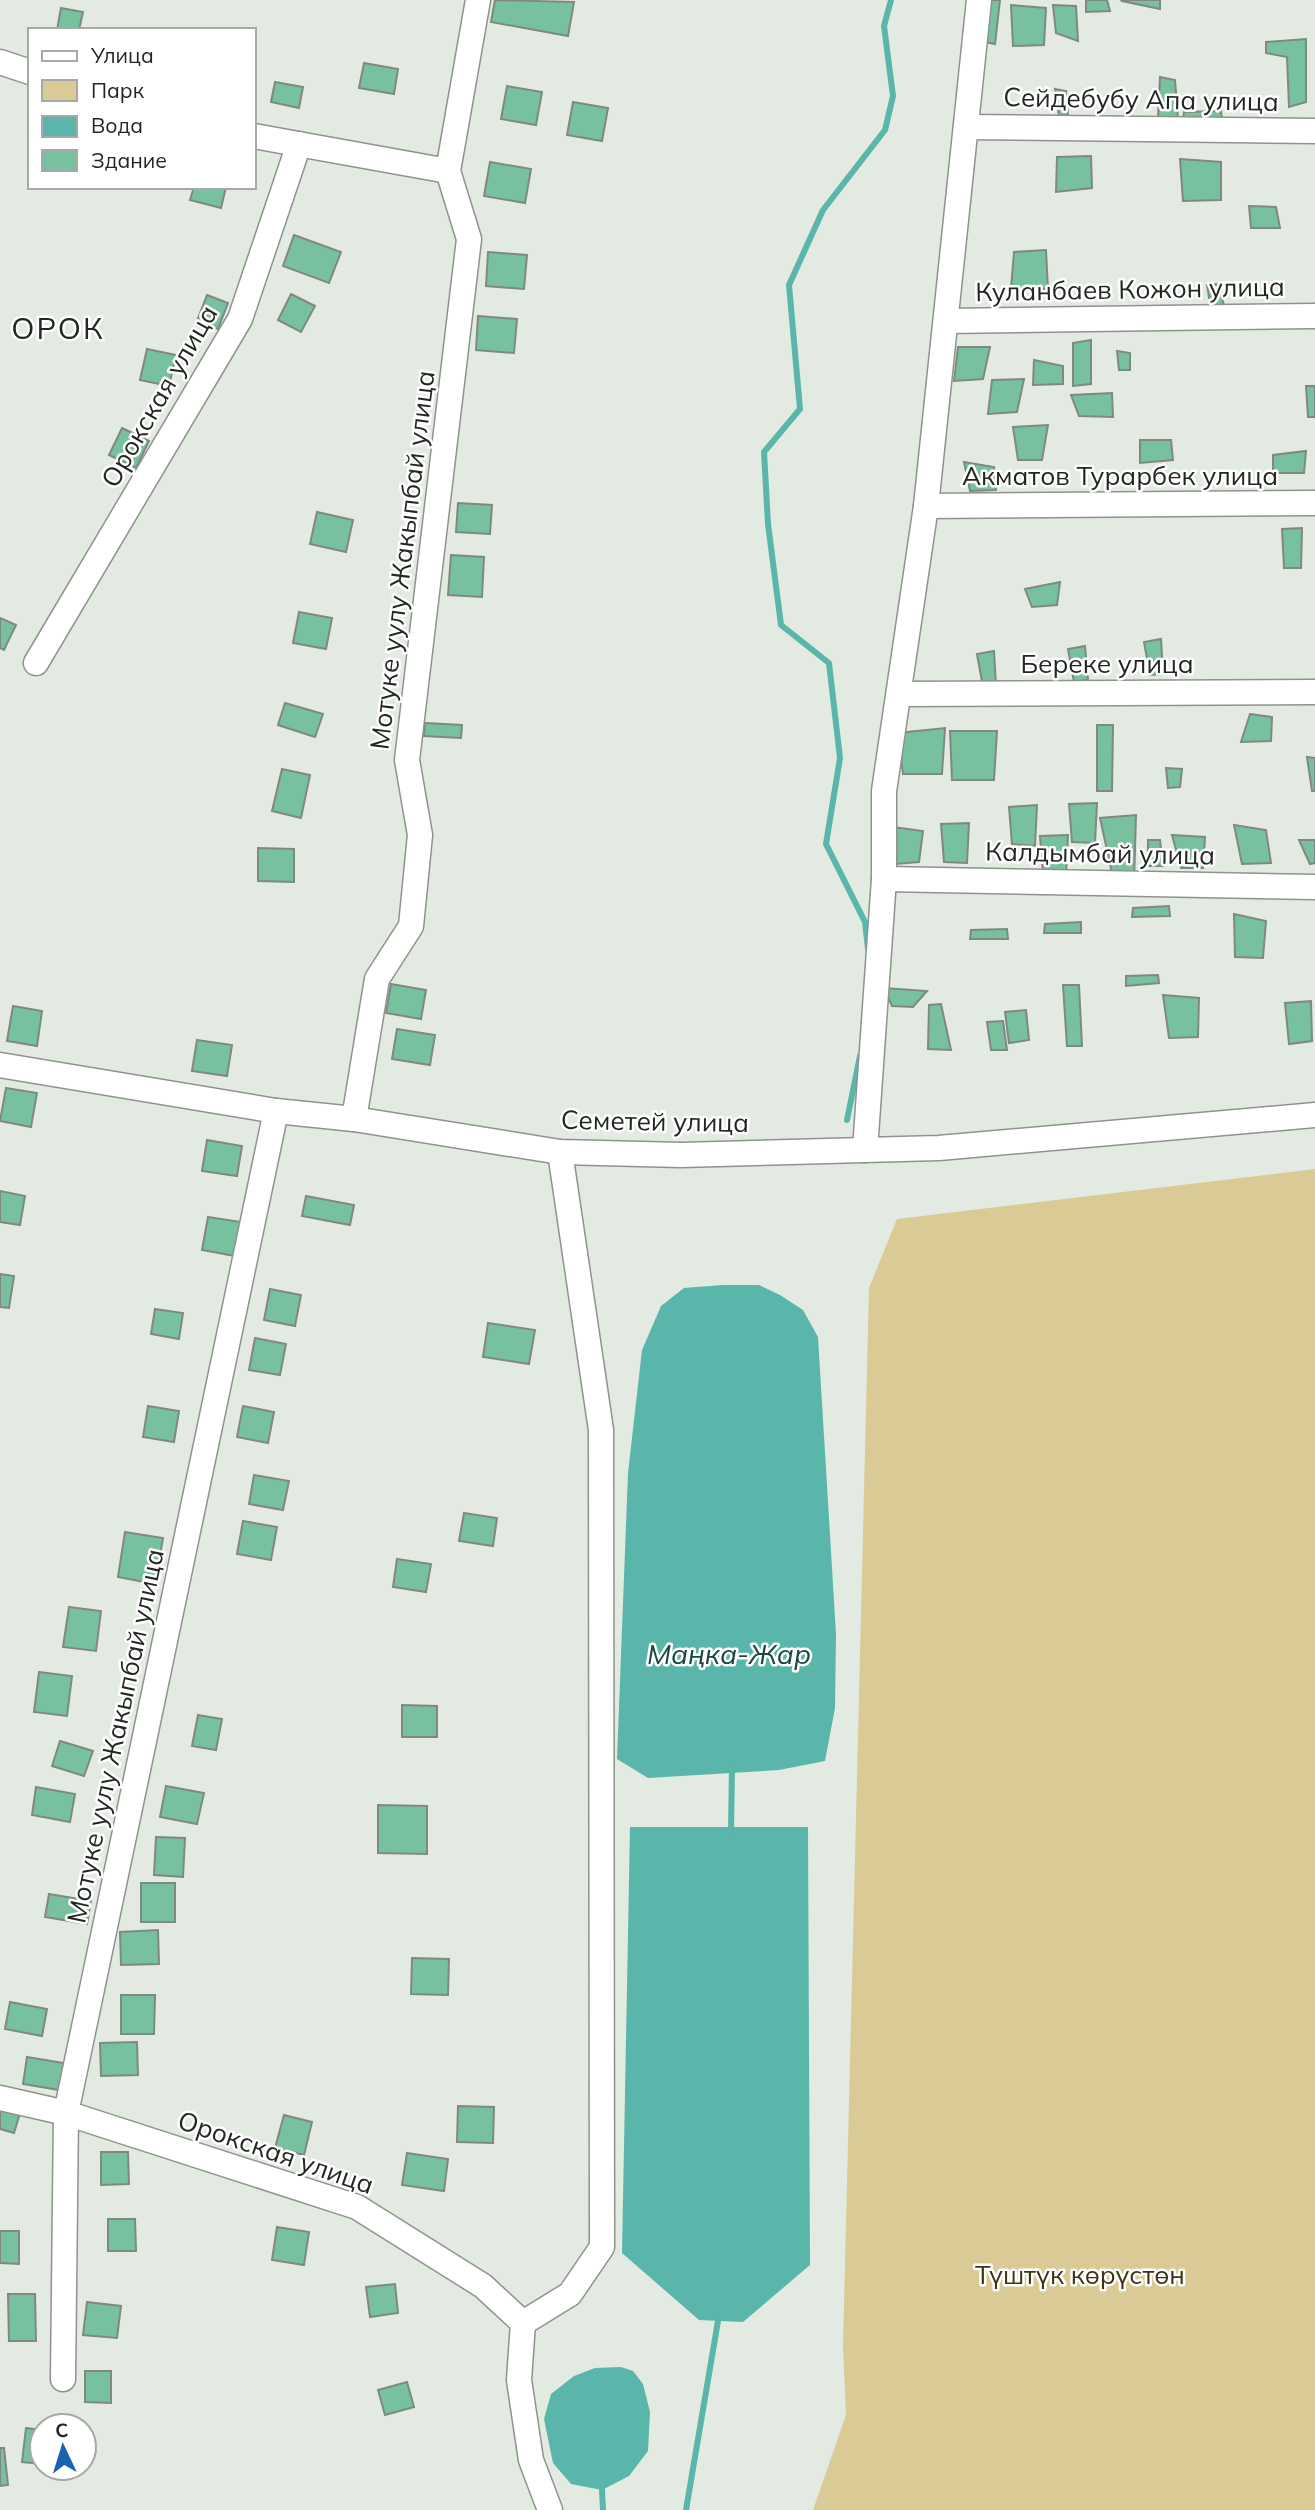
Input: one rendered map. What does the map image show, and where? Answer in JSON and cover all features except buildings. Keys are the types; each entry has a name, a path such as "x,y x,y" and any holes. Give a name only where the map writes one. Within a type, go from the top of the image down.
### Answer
{"street":[{"name":"Мотуке уулу Жакыпбай улица","path":"354,1119 377,979 411,926 420,835 407,760 469,240 448,171 478,0"},
{"path":"865,1150 884,879 884,791 926,506 979,0"},
{"path":"0,62 28,71"},
{"name":"Сейдебубу Апа улица","path":"966,127 1315,131"},
{"path":"256,136 448,171"},
{"name":"Орокская улица","path":"36,663 240,319 299,144"},
{"name":"Куланбаев Кожон улица","path":"946,321 1315,316"},
{"name":"Акматов Турарбек улица","path":"926,506 1315,503"},
{"name":"Береке улица","path":"899,694 1315,692"},
{"name":"Калдымбай улица","path":"884,879 1315,887"},
{"name":"Семетей улица","path":"0,1065 276,1111 354,1119 560,1152 681,1155 953,1147 1315,1115"},
{"name":"Мотуке уулу Жакыпбай улица","path":"63,2379 66,2113 276,1111"},
{"path":"550,2510 531,2460 519,2380 523,2323 570,2294 602,2248 601,1430 560,1152"},
{"name":"Орокская улица","path":"0,2098 66,2113 357,2207 483,2286 523,2323"}],"green space":[{"name":"Түштүк көрүстөн","path":"1315,1169 1315,2510 813,2510 846,2415 843,2346 869,1288 897,1219"}],"water":[{"name":"Маңка-Жар","path":"759,1285 780,1295 803,1310 818,1337 836,1634 835,1708 825,1761 779,1770 648,1778 617,1759 628,1473 642,1350 661,1306 684,1288"},
{"path":"630,1827 808,1827 810,2265 743,2322 699,2320 622,2253"},
{"path":"621,2367 633,2371 643,2384 650,2412 648,2451 629,2476 602,2490 571,2484 553,2463 544,2419 551,2394 574,2376 595,2368"}],"waterway":[{"path":"868,949 865,922 826,844 840,758 829,663 781,625 768,524 764,452 800,409 789,285 823,210 885,130 893,96 884,26 891,0"},
{"path":"847,1120 860,1056"},
{"path":"731,1832 732,1766"},
{"path":"686,2510 719,2315"},
{"path":"602,2490 603,2510"}],"district":[{"name":"ОРОК","path":"58,328"}]}
